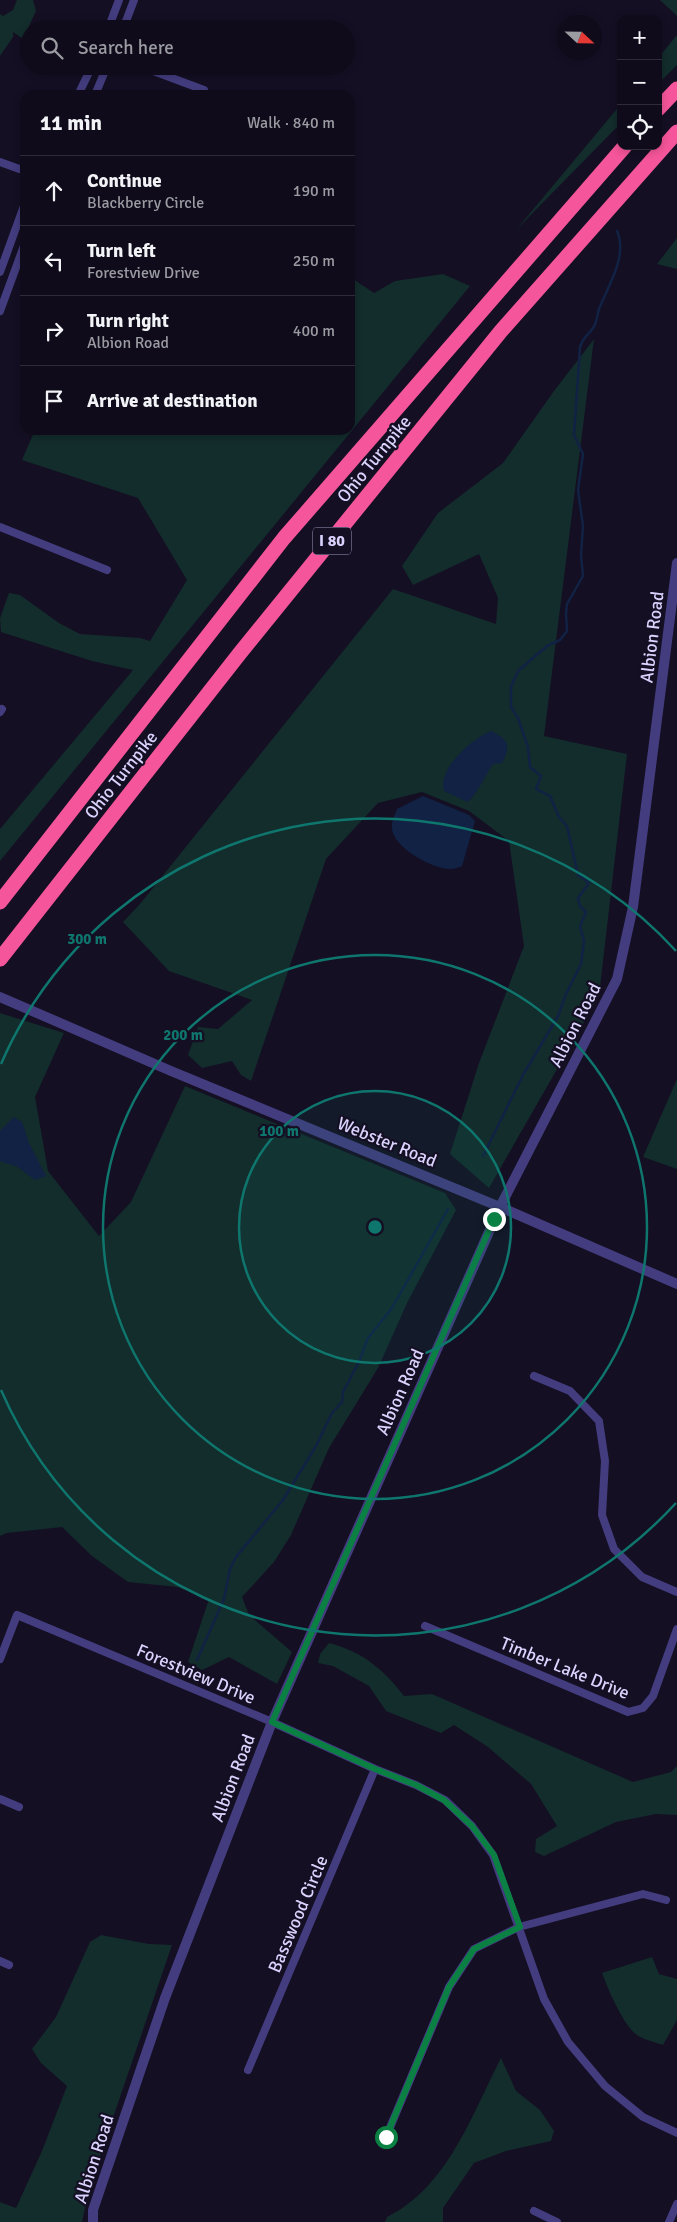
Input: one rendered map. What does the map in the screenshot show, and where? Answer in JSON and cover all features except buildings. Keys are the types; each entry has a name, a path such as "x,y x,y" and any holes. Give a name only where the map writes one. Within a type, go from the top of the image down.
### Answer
{"highway":[{"path":"662,105 677,89"},
{"name":"Ohio Turnpike","path":"0,960 240,653 501,331 677,132"},
{"name":"Ohio Turnpike","path":"0,902 284,538 623,150"}],"street":[{"path":"111,20 119,0"},
{"path":"126,20 134,0"},
{"path":"80,90 88,75"},
{"path":"96,90 103,75"},
{"path":"161,75 204,90"},
{"path":"0,162 20,169"},
{"path":"0,272 20,217"},
{"path":"0,311 20,257"},
{"path":"0,527 107,570"},
{"name":"Albion Road","path":"93,2222 93,2210 165,1998 272,1722 500,1207 618,979 634,907 677,563"},
{"name":"Webster Road","path":"4,999 178,1074 500,1207 677,1284"},
{"path":"534,1376 570,1391 599,1421 605,1461 602,1515 614,1549 642,1577 677,1592"},
{"name":"Forestview Drive","path":"0,1659 17,1615 272,1722 375,1769 416,1785 444,1800 472,1826 494,1855 544,1999 568,2042 611,2090 643,2117 677,2133"},
{"name":"Timber Lake Drive","path":"425,1626 628,1712 643,1708 652,1696 677,1629"},
{"name":"Basswood Circle","path":"248,2070 375,1769"},
{"path":"0,1799 19,1807"},
{"path":"386,2137 449,1987 474,1949 520,1927 643,1894 666,1900"},
{"path":"0,1961 9,1965"},
{"path":"669,2222 677,2204"},
{"path":"534,2212 557,2222"}],"green space":[{"path":"17,0 33,0 36,11 32,20 20,20 20,37 13,32 13,37 0,56 0,14 3,16 13,10"},
{"path":"660,0 677,0 677,16"},
{"path":"677,35 677,65 662,80 662,60 662,53"},
{"path":"617,109 617,127 516,230"},
{"path":"677,238 677,269 657,264"},
{"path":"443,274 470,286 355,427 355,280 374,293 395,281"},
{"path":"594,339 544,736 627,754 599,996 489,1188 450,1154 479,1063 524,946 509,841 469,811 422,792 378,803 326,859 251,1081 241,1075 232,1061 202,1068 188,1055 198,1027 218,1029 252,1000 169,971 123,922 140,904 393,589 496,624 498,598 479,554 413,585 402,566 438,513 503,463"},
{"path":"33,435 348,435 0,861 0,829 133,670 92,661 1,632 0,618 9,593 20,595 59,623 80,634 140,638 150,641 187,580 138,498 22,460"},
{"path":"0,1013 64,1033 35,1097 48,1171 99,1236 131,1202 185,1086 445,1193 456,1210 407,1303 378,1368 329,1448 291,1535 274,1562 242,1597 249,1615 292,1652 277,1684 229,1657 202,1670 188,1662 209,1599 177,1587 128,1582 92,1556 62,1527 7,1533 0,1536"},
{"path":"677,1079 677,1169 643,1157"},
{"path":"329,1643 352,1651 371,1663 404,1696 432,1694 633,1782 671,1772 677,1766 677,1815 656,1814 616,1822 544,1856 535,1852 536,1839 557,1826 531,1784 488,1747 454,1725 441,1733 386,1711 369,1686 333,1666 318,1663 320,1654"},
{"path":"101,1935 149,1944 172,1945 90,2185 82,2222 0,2222 0,2202 16,2208 42,2151 67,2086 41,2063 32,2049 56,2017 90,1942"},
{"path":"652,1957 659,1974 677,1979 677,2020 663,2045 637,2035 626,2023 616,2006 602,1973"},
{"path":"501,2058 516,2091 540,2110 554,2131 551,2141 506,2151 474,2163 443,2208 443,2222 385,2222 387,2217 408,2204 426,2187 442,2168 468,2125"}],"water":[{"path":"491,731 502,737 507,744 507,752 502,763 493,764 468,802 444,791 443,782 446,773 458,755 475,740"},
{"path":"423,796 469,815 475,821 462,866 452,869 435,866 406,850 394,835 392,823 397,809"},
{"path":"14,1117 22,1122 29,1143 46,1176 35,1180 18,1167 0,1161 0,1131"}],"waterway":[{"path":"483,1156 523,1075 558,1016 566,994 581,964 584,941 580,926 586,912 580,906 578,898 589,883 578,875 567,826 559,817 550,796 536,789 541,776 530,767 528,747 518,718 511,707 511,687 518,671 547,646 560,640 567,631 567,604 583,576 581,555 583,526 578,490 583,454 574,435 580,347 584,338 594,326 619,261 620,241 617,231"},
{"path":"197,1660 224,1599 230,1569 236,1557 283,1500 316,1446 332,1413 342,1402 343,1392 359,1362 368,1338 392,1308 448,1209"}],"route":[{"path":"386,2137 449,1987 474,1949 520,1927 494,1855 472,1826 444,1800 416,1785 375,1769 272,1722 494,1219"}]}
